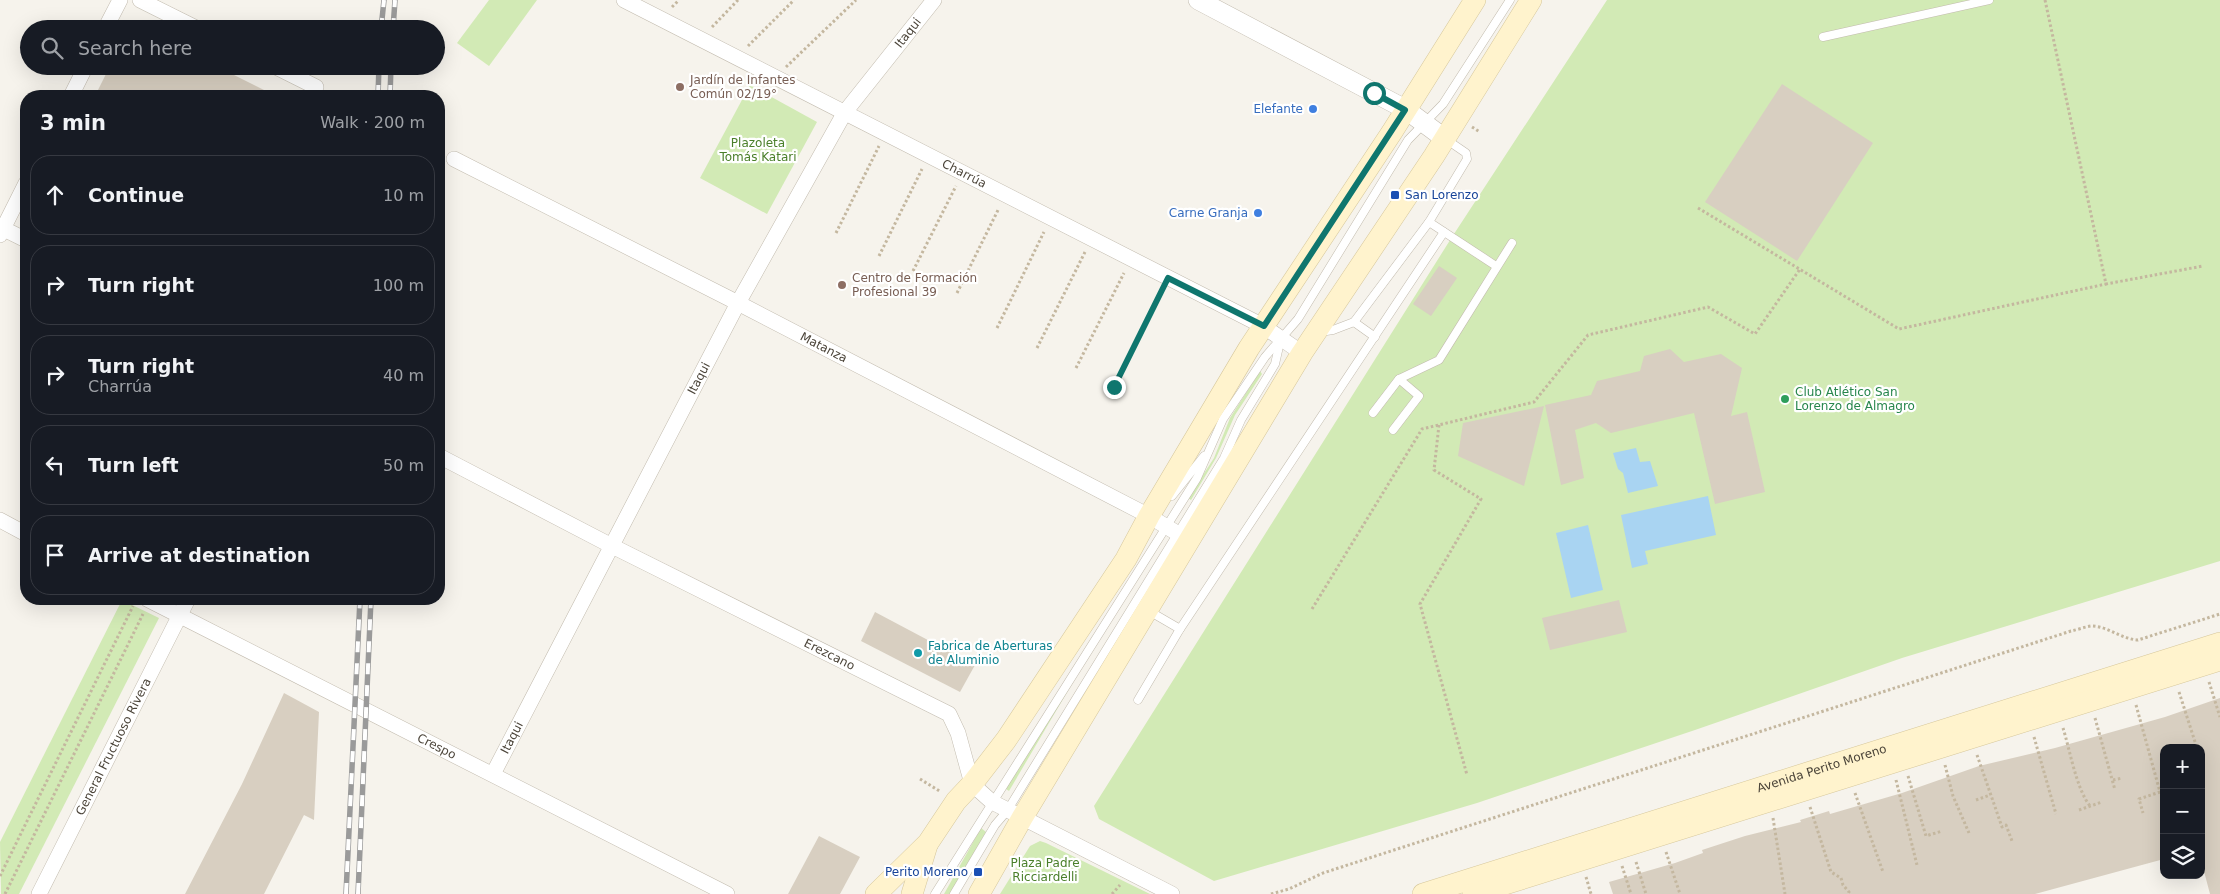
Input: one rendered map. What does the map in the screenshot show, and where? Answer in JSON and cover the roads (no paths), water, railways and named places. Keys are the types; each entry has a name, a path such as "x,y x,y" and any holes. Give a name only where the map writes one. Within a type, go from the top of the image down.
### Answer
{"main road":[{"path":"979,894 1014,814 1148,610 1170,529 1264,326 1475,0"},
{"path":"876,894 928,843 956,801 972,784 1006,740 1126,559 1170,529 1302,353 1444,138 1531,0"},
{"name":"Avenida Perito Moreno","path":"1423,894 2220,643"},
{"name":"Avenida Perito Moreno","path":"1473,894 2212,662"},
{"path":"912,894 928,843"}],"street":[{"path":"110,20 120,0"},
{"path":"140,0 180,20"},
{"name":"Charrúa","path":"624,0 1264,326 1302,353"},
{"name":"Itaqui","path":"492,774 738,303 845,112 934,0"},
{"path":"1198,0 1405,110 1444,138"},
{"path":"74,90 82,75"},
{"path":"292,75 316,87"},
{"name":"Matanza","path":"454,159 738,303 1170,529"},
{"path":"20,194 1,230 20,238"},
{"name":"Erezcano","path":"445,459 610,545 949,714 958,732 972,784"},
{"path":"0,520 20,531"},
{"name":"Crespo","path":"157,605 727,894"},
{"name":"General Fructuoso Rivera","path":"39,894 185,605"},
{"path":"972,784 992,802 1172,894"}],"lane":[{"path":"954,894 995,825 1014,814 1170,529 1223,419 1265,357 1298,319 1403,147 1443,104 1510,0"},
{"path":"1823,37 1989,0"},
{"path":"1316,333 1333,330 1354,322 1429,222 1467,159 1466,153 1444,138"},
{"path":"1429,222 1496,266"},
{"path":"1138,700 1180,629 1444,232"},
{"path":"1373,413 1399,379 1438,360 1512,243"},
{"path":"1354,322 1375,337"},
{"path":"935,894 992,802 1170,529 1224,458 1241,420 1275,364 1281,338"},
{"path":"1393,430 1419,396 1399,379"},
{"path":"1170,529 1171,499 1191,470 1208,451"},
{"path":"1148,610 1180,629"}],"water":[{"path":"1636,448 1640,462 1650,461 1658,486 1628,493 1623,473 1618,469 1613,453"},
{"path":"1708,496 1716,535 1645,551 1648,564 1632,568 1621,515"},
{"path":"1588,525 1603,590 1571,598 1556,533"}],"railway":[{"path":"382,20 384,0"},
{"path":"394,20 395,0"},
{"path":"378,90 379,75"},
{"path":"390,90 391,75"},
{"path":"346,894 360,605"},
{"path":"358,894 371,605"}],"place":[{"name":"Jardín de Infantes Común 02/19°","path":"680,87"},
{"name":"Elefante","path":"1313,109"},
{"name":"San Lorenzo","path":"1395,195"},
{"name":"Carne Granja","path":"1258,213"},
{"name":"Centro de Formación Profesional 39","path":"842,285"},
{"name":"Club Atlético San Lorenzo de Almagro","path":"1785,399"},
{"name":"Fabrica de Aberturas de Aluminio","path":"918,653"},
{"name":"Perito Moreno","path":"978,872"}],"park label":[{"name":"Plazoleta Tomás Katari","path":"758,150"},
{"name":"Plaza Padre Ricciardelli","path":"1045,870"}]}
